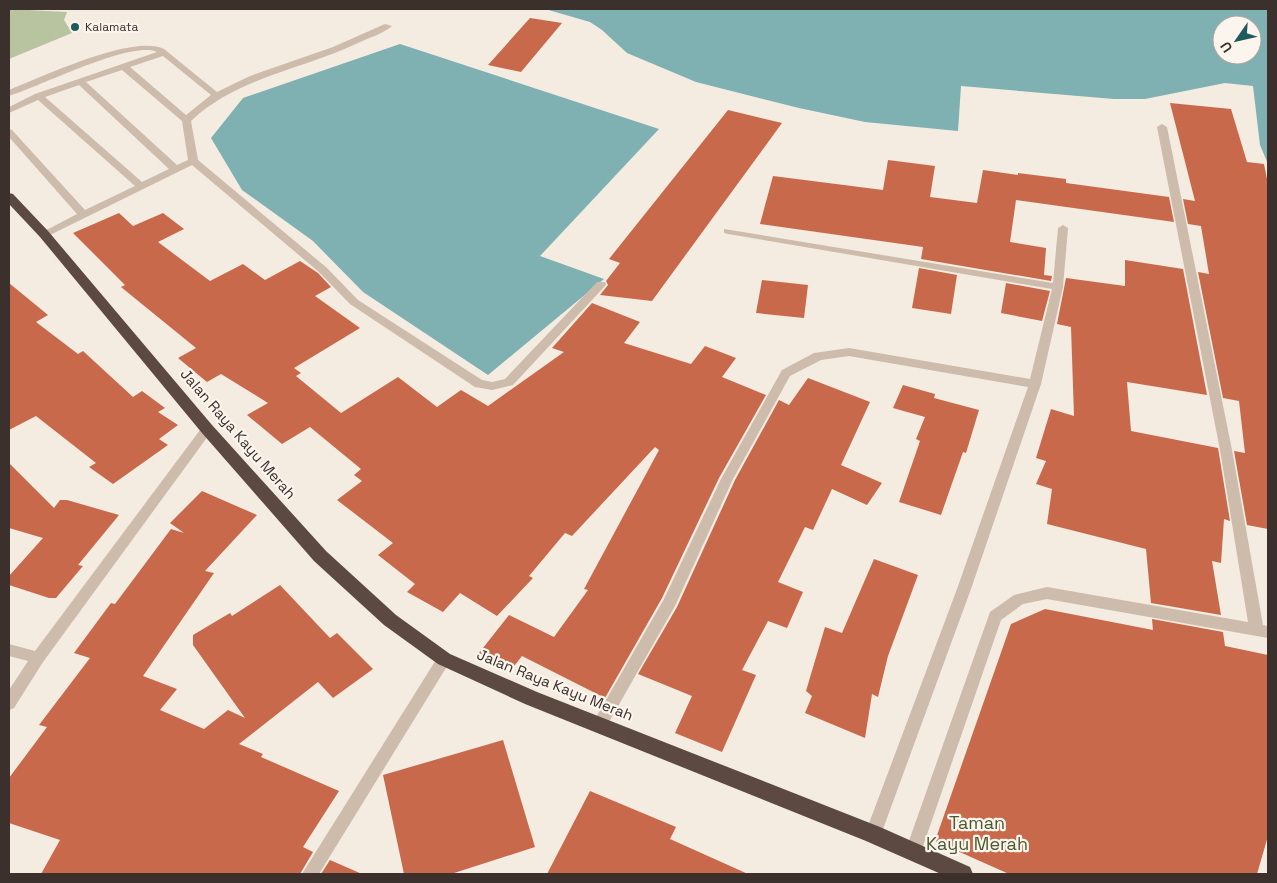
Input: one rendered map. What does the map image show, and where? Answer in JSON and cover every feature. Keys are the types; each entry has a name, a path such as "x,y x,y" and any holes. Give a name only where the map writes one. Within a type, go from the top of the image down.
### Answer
{"highway":[{"name":"Jalan Raya Kayu Merah","path":"9,197 44,234 207,429 320,556 390,620 444,659 531,698 873,834 963,874"}],"street":[{"path":"186,120 198,106 216,95 246,82 332,51 388,26"},
{"path":"9,93 138,48 150,47 163,53 216,95"},
{"path":"9,110 38,96 163,53"},
{"path":"123,66 186,120 193,161 323,270 354,302 479,384 492,386 509,382 601,284"},
{"path":"80,81 175,169"},
{"path":"38,96 141,186"},
{"path":"913,852 995,616 1019,600 1047,593 1262,630 1162,127"},
{"path":"9,132 82,214"},
{"path":"44,234 193,161"},
{"path":"873,834 964,589 1035,384 1058,287 1063,228"},
{"path":"728,231 1058,287"},
{"path":"600,724 670,602 726,478 786,373 818,356 850,352 1035,384"},
{"path":"9,703 38,658 207,429"},
{"path":"9,650 38,658"},
{"path":"310,874 444,659"}],"green space":[{"path":"9,9 67,12 64,20 72,33 9,59"}],"water":[{"path":"545,9 1268,9 1268,164 1260,145 1253,86 1225,83 1145,99 1114,99 961,86 958,131 865,122 799,108 696,82 627,53 602,30 590,22"},
{"path":"400,44 659,129 540,256 604,279 488,375 363,292 313,241 242,190 211,138 243,98"}],"building":[{"path":"530,18 562,23 521,72 488,65"},
{"path":"1170,103 1231,109 1247,162 1264,164 1268,184 1268,529 1247,525 1234,451 1245,453 1239,401 1223,398 1198,272 1209,274 1201,226 1188,224 1183,199 1195,201"},
{"path":"728,110 782,123 652,301 600,295 608,285 606,281 620,263 609,259"},
{"path":"888,160 935,166 930,197 977,203 983,170 1018,175 1018,173 1066,179 1066,183 1169,197 1174,222 1016,200 1010,242 1046,248 1044,275 1052,276 1051,281 921,259 923,247 760,224 773,176 883,190"},
{"path":"119,213 133,226 163,213 184,229 158,242 210,281 243,264 265,280 300,261 318,273 331,287 315,296 360,328 294,368 301,373 296,376 341,413 398,377 437,407 461,390 488,406 564,352 552,348 592,303 640,322 624,343 691,364 705,346 736,358 722,377 766,395 719,478 662,598 605,698 522,656 511,670 479,653 509,615 554,637 588,590 584,589 659,450 655,447 572,536 565,533 529,576 533,578 497,616 460,593 443,612 407,592 415,584 378,555 393,543 337,500 362,481 354,475 361,469 310,427 282,444 247,415 268,403 221,374 207,382 178,358 196,348 121,287 125,285 73,233"},
{"path":"1125,260 1183,269 1207,395 1127,382 1131,431 1218,448 1230,521 1224,519 1221,563 1212,561 1221,615 1151,603 1146,549 1047,524 1052,489 1036,484 1046,461 1036,458 1051,409 1074,416 1071,327 1057,324 1066,278 1125,286"},
{"path":"919,268 957,275 951,314 912,308"},
{"path":"762,280 808,285 804,318 756,313"},
{"path":"9,283 48,315 36,322 78,354 83,351 133,397 142,391 165,408 158,412 178,425 159,439 168,445 113,484 89,467 96,463 36,416 9,430"},
{"path":"1006,283 1050,291 1042,321 1001,313"},
{"path":"808,378 870,402 841,465 882,483 867,505 832,489 813,530 805,527 778,582 803,592 787,628 768,621 742,670 756,675 722,752 675,733 692,696 638,674 677,607 735,480 779,400 789,405"},
{"path":"903,385 935,394 934,398 979,410 966,453 963,452 941,515 899,502 920,441 916,439 925,417 893,408"},
{"path":"9,463 54,508 60,500 67,500 119,515 78,565 83,566 56,598 49,598 9,585 9,576 43,538 9,528"},
{"path":"202,491 257,515 205,571 214,573 143,676 177,689 160,710 204,729 228,710 245,718 193,645 193,635 230,613 232,616 280,585 330,638 337,633 373,669 333,698 318,682 239,744 263,754 261,757 339,791 303,847 313,852 300,874 41,874 60,840 9,823 9,778 47,727 39,725 90,658 74,653 111,603 115,604 171,529 184,533 170,523"},
{"path":"874,559 918,575 888,656 878,697 872,694 865,738 805,713 812,696 806,691 825,627 842,633"},
{"path":"1045,609 1153,630 1152,619 1223,632 1225,646 1268,655 1268,836 1257,874 1009,874 935,841 1011,624"},
{"path":"503,740 535,847 451,874 404,874 383,775"},
{"path":"590,791 676,827 670,839 748,874 547,874"},
{"path":"330,860 362,874 321,874"}],"place":[{"name":"Kalamata","path":"75,27"}],"park label":[{"name":"Taman Kayu Merah","path":"977,833"}]}
